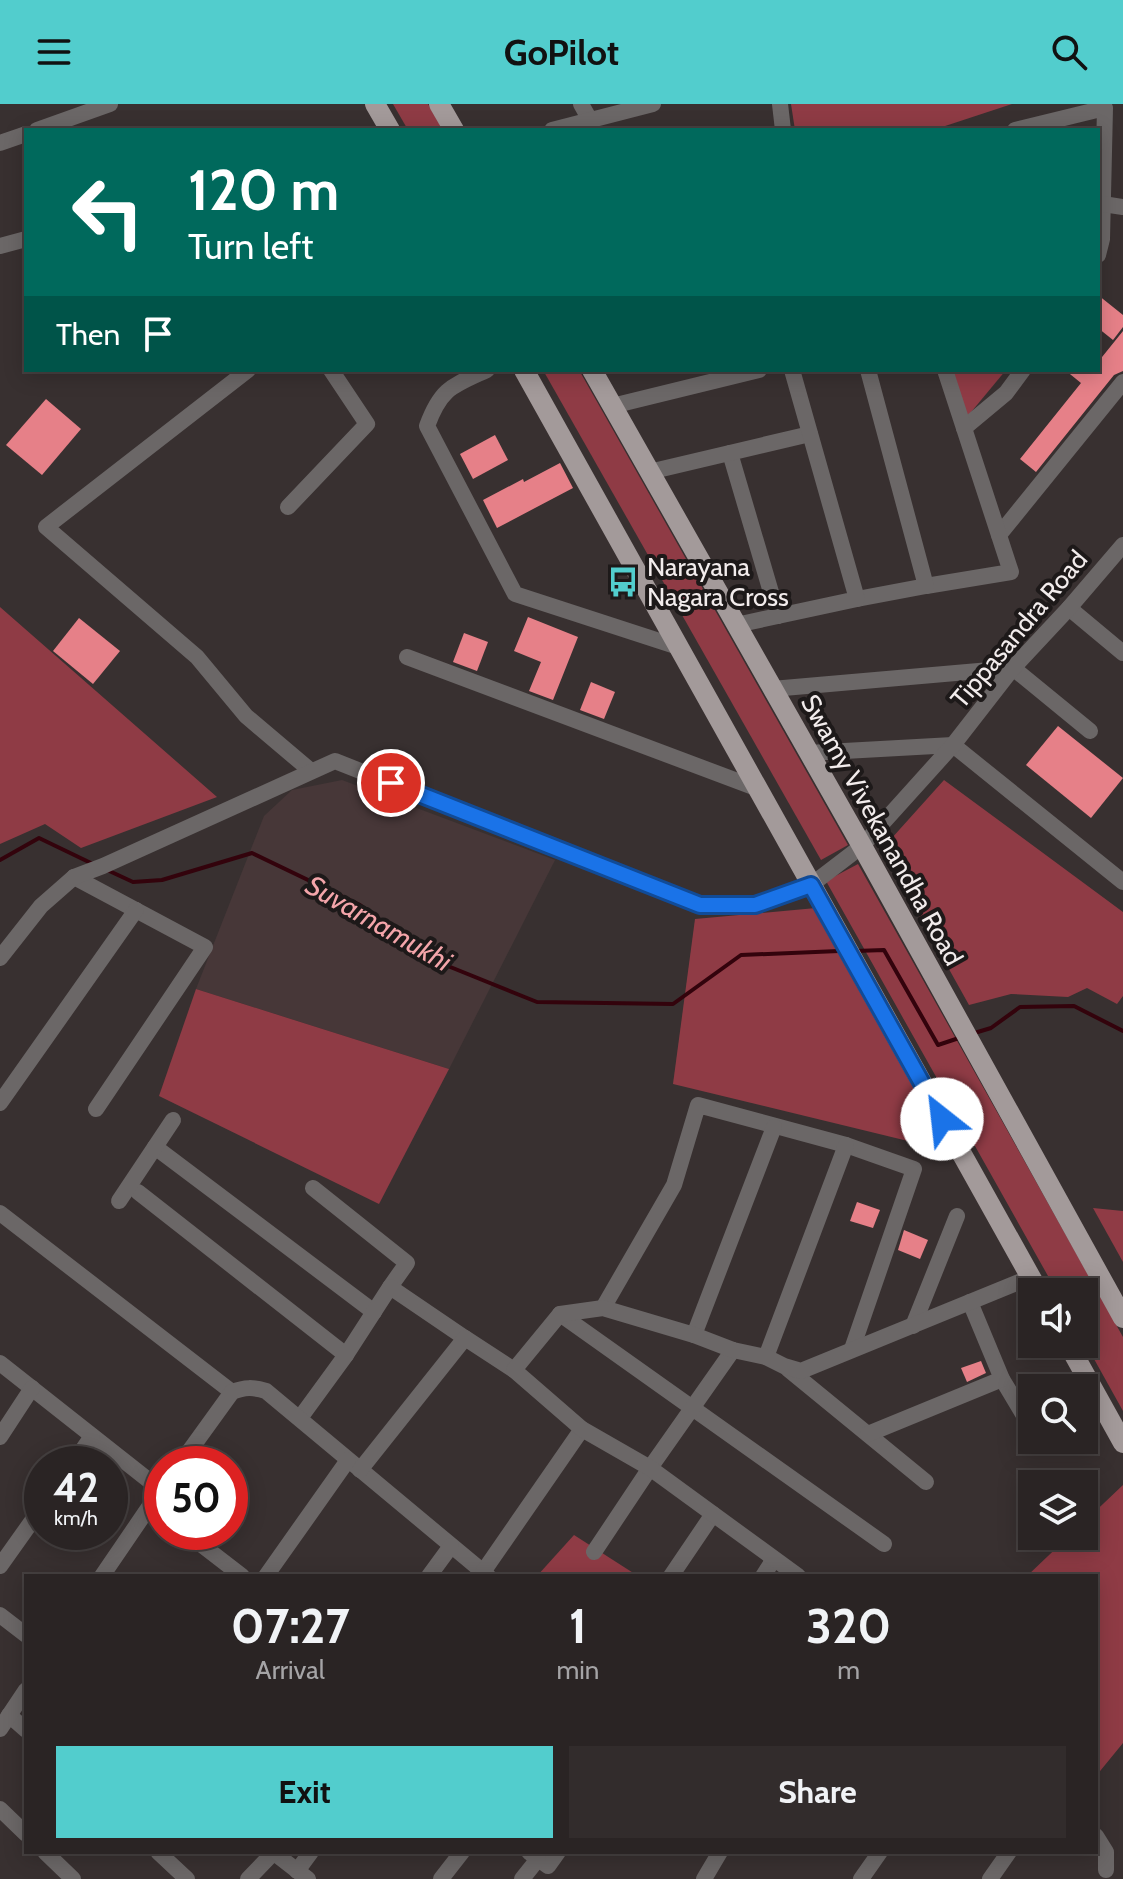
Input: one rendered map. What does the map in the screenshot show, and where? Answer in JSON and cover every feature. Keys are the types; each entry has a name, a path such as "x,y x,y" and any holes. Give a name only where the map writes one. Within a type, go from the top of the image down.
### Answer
{"main road":[{"path":"375,104 389,128"},
{"path":"439,104 453,128"},
{"path":"525,372 1031,1278"},
{"name":"Swamy Vivekanandha Road","path":"593,372 862,846 1123,1318"},
{"path":"1076,1358 1123,1443"}],"street":[{"path":"43,128 110,104"},
{"path":"581,104 590,120"},
{"path":"560,128 653,104"},
{"path":"780,104 783,128"},
{"path":"1022,128 1105,106 1123,109"},
{"path":"1100,247 1105,106"},
{"path":"0,143 24,135"},
{"path":"1100,204 1123,207"},
{"path":"0,246 24,240"},
{"path":"245,372 46,527 197,657 246,716 311,771"},
{"path":"288,507 367,424 332,372"},
{"path":"483,372 446,391 434,406 427,426 515,594 678,647"},
{"path":"612,406 751,372"},
{"path":"793,372 857,599"},
{"path":"869,372 926,586"},
{"path":"736,625 857,599 1011,572 946,372"},
{"path":"964,428 1006,393 1022,372"},
{"path":"999,535 1123,382"},
{"path":"649,472 810,434"},
{"path":"730,453 778,616"},
{"name":"Tippasandra Road","path":"75,876 335,761 700,905 755,905 811,885 862,846 953,745 1013,668 1123,545"},
{"path":"1069,608 1123,653"},
{"path":"407,657 756,788"},
{"path":"772,689 1013,668 1090,731"},
{"path":"808,753 953,745 1123,882"},
{"path":"0,958 41,906 75,876 205,947 96,1109"},
{"path":"0,1103 136,910"},
{"path":"603,1308 674,1185 698,1105 846,1145 914,1169 852,1349"},
{"path":"119,1201 173,1120"},
{"path":"694,1335 774,1127"},
{"path":"766,1357 846,1145"},
{"path":"155,1147 374,1312"},
{"path":"300,1418 407,1263 313,1188"},
{"path":"138,1192 346,1355"},
{"path":"0,1213 232,1392"},
{"path":"913,1326 957,1216"},
{"path":"390,1287 514,1370 582,1429 650,1468 795,1574"},
{"path":"514,1370 560,1314 603,1308 733,1350 766,1357 801,1371 970,1302 1018,1289"},
{"path":"970,1302 1002,1379 1018,1406"},
{"path":"560,1314 884,1544"},
{"path":"268,1574 354,1465 465,1338"},
{"path":"594,1552 733,1350"},
{"path":"0,1363 144,1476"},
{"path":"784,1366 926,1482"},
{"path":"868,1434 1002,1379"},
{"path":"193,1446 232,1392 254,1387 266,1391 486,1574 582,1429"},
{"path":"0,1437 32,1388"},
{"path":"85,1446 92,1436"},
{"path":"672,1574 713,1514"},
{"path":"104,1574 144,1525"},
{"path":"0,1566 24,1532"},
{"path":"430,1574 451,1546"},
{"path":"206,1550 231,1572"},
{"path":"764,1574 774,1559"},
{"path":"0,1615 24,1633"},
{"path":"24,1693 5,1722 24,1729"},
{"path":"0,1809 24,1832"},
{"path":"1098,1839 1106,1852 1108,1876"},
{"path":"47,1854 73,1879"},
{"path":"160,1854 187,1879"},
{"path":"248,1879 271,1854"},
{"path":"276,1854 302,1875 310,1854"},
{"path":"441,1879 460,1854"},
{"path":"522,1879 534,1856 548,1866 557,1854"},
{"path":"704,1879 719,1854"},
{"path":"861,1879 879,1854"},
{"path":"990,1879 1008,1854"}],"shaded area":[{"path":"393,104 428,104 442,128 407,128"},
{"path":"791,104 1012,104 939,128 795,128"},
{"path":"544,372 580,372 848,845 821,860"},
{"path":"953,372 1004,372 967,417"},
{"path":"0,607 217,797 81,848 45,824 0,844"},
{"path":"342,780 555,860 449,1069 196,989 264,816 292,790"},
{"path":"944,780 1123,912 1123,996 1117,1004 1087,988 1068,997 1011,994 969,1005 882,849"},
{"path":"858,864 1090,1278 1049,1278 826,881"},
{"path":"816,908 949,1151 673,1084 695,919"},
{"path":"196,989 449,1069 379,1204 159,1096"},
{"path":"1093,1208 1123,1211 1123,1262"},
{"path":"1098,1292 1123,1337 1123,1411 1093,1358 1098,1358"},
{"path":"1123,1485 1123,1743 1098,1774 1098,1574 1029,1574 1054,1550 1098,1550 1098,1509"},
{"path":"574,1535 635,1574 539,1574"}],"building":[{"path":"1100,297 1123,315 1123,327 1113,340 1100,330"},
{"path":"1123,331 1123,371 1114,375 1036,472 1020,459 1081,383 1067,372 1100,372 1100,360"},
{"path":"46,399 81,429 42,475 6,445"},
{"path":"495,435 508,460 473,479 460,454"},
{"path":"560,463 573,488 497,528 483,500"},
{"path":"528,617 578,637 553,700 529,691 541,662 514,651"},
{"path":"79,618 120,651 93,684 53,651"},
{"path":"464,633 488,642 477,671 453,662"},
{"path":"591,682 615,692 604,719 580,710"},
{"path":"1058,726 1123,778 1091,818 1026,765"},
{"path":"857,1202 880,1210 873,1228 850,1221"},
{"path":"904,1230 928,1240 920,1259 898,1250"},
{"path":"981,1361 986,1373 967,1382 961,1368"}],"waterway":[{"name":"Suvarnamukhi","path":"0,860 39,838 93,864"},
{"name":"Suvarnamukhi","path":"105,869 133,882 162,880 252,853 360,905 433,960 537,1002 673,1004 741,955 839,951"},
{"name":"Suvarnamukhi","path":"856,951 884,950 938,1045 959,1038"},
{"name":"Suvarnamukhi","path":"971,1034 991,1028 1020,1007 1074,1006 1123,1031"}],"place":[{"name":"Narayana Nagara Cross","path":"623,582"}],"route":[{"path":"391,783 700,905 755,905 811,885 942,1119"}]}
